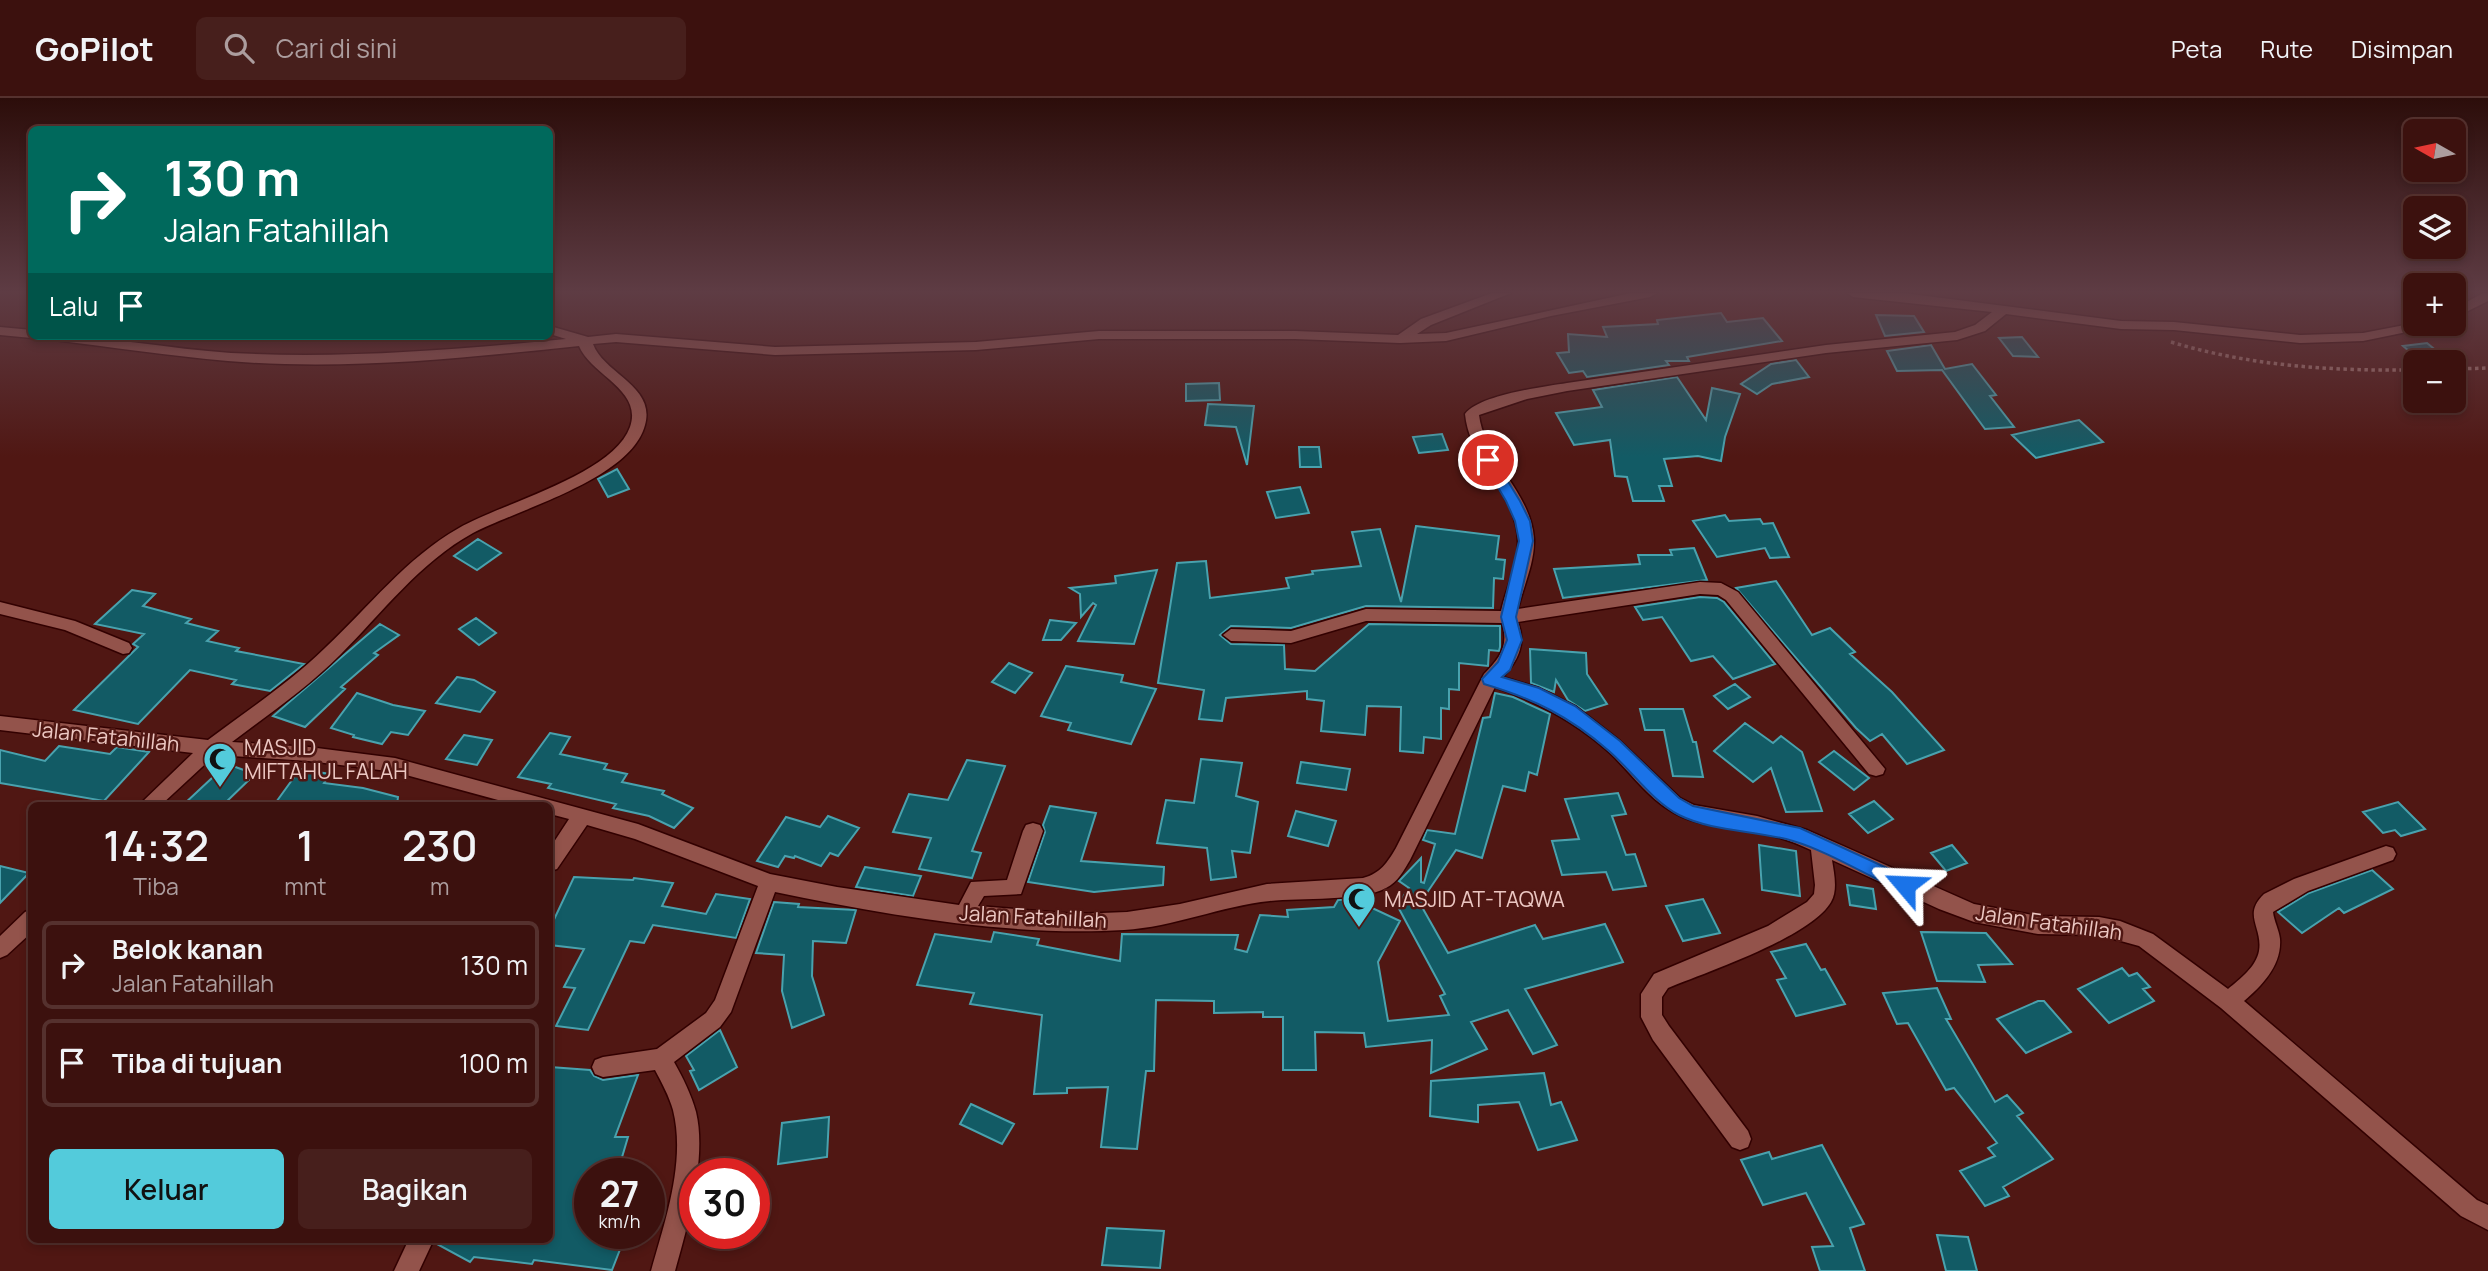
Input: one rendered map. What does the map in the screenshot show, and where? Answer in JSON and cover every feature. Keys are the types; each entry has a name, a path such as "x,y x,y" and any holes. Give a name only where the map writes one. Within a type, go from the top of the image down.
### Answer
{"street":[{"path":"151,348 229,357 295,359 427,357 513,348"},
{"path":"211,748 242,728 301,680 415,570 457,535 481,521 551,494 600,467 624,446 638,425 639,408 620,380 586,348"},
{"path":"715,348 833,351 926,348"},
{"name":"Jalan Fatahillah","path":"553,808 638,832 769,882 837,896 964,914 1075,923 1127,921 1180,913 1267,893 1363,886 1380,882 1393,871 1403,854 1490,679 1505,665 1515,640 1508,617 1525,549 1524,531 1513,501 1480,445 1471,423 1472,414 1477,409 1502,400 1567,387 1839,348"},
{"path":"1231,635 1292,637 1366,615 1508,617 1700,588 1721,589 1732,596 1876,769"},
{"path":"0,608 69,625 123,648"},
{"name":"Jalan Fatahillah","path":"1490,679 1533,693 1569,711 1615,746 1673,803 1688,811 1707,817 1778,829 1820,844 1915,890 1974,913 2038,925 2099,926 2120,930 2146,940 2228,1001 2469,1208 2488,1218"},
{"name":"Jalan Fatahillah","path":"0,723 211,748 309,754 395,765 532,802"},
{"name":"Jalan Fatahillah","path":"151,802 211,748"},
{"path":"553,859 582,816"},
{"path":"964,914 978,888 1014,888 1033,831"},
{"path":"1740,1139 1661,1033 1649,1006 1651,994 1661,981 1805,918 1822,899 1825,889 1820,844"},
{"path":"2228,1001 2245,989 2267,963 2270,938 2262,913 2264,905 2274,897 2312,881 2386,854"},
{"path":"603,1067 661,1059 713,1020 724,1005 769,882"},
{"path":"0,948 28,922"},
{"path":"661,1059 677,1088 686,1119 683,1185 663,1271"},
{"path":"406,1271 420,1243"}],"path":[{"path":"2189,348 2215,356 2265,365 2403,370"},
{"path":"2466,369 2488,368"}],"building":[{"path":"1569,348 1742,348 1687,357 1689,361 1666,361 1669,365 1587,377 1583,371 1569,373 1557,353 1569,352"},
{"path":"1933,348 1945,369 1972,364 1996,395 1990,396 2014,427 1985,429 1942,370 1897,371 1887,351"},
{"path":"2007,348 2031,348 2038,357 2013,356"},
{"path":"2405,348 2433,348 2435,350"},
{"path":"1796,360 1809,377 1772,384 1757,394 1741,384 1771,364"},
{"path":"1677,377 1706,420 1712,388 1740,394 1725,437 1721,461 1698,456 1664,459 1672,486 1659,486 1664,501 1633,501 1627,477 1615,476 1610,440 1574,445 1556,413 1602,407 1593,390"},
{"path":"1219,383 1220,400 1186,401 1186,384"},
{"path":"1208,404 1254,406 1247,465 1236,427 1205,425"},
{"path":"2079,420 2103,442 2036,458 2012,435"},
{"path":"1442,434 1448,450 1419,453 1413,437"},
{"path":"1299,447 1319,447 1321,467 1300,467"},
{"path":"617,469 629,489 608,497 598,479"},
{"path":"1300,487 1309,513 1276,518 1267,492"},
{"path":"1725,515 1729,521 1760,519 1763,524 1773,523 1789,557 1770,558 1765,548 1717,557 1693,521"},
{"path":"1416,526 1499,536 1496,559 1505,560 1503,579 1494,578 1493,608 1366,606 1291,628 1231,626 1220,635 1231,644 1284,645 1285,669 1315,671 1369,624 1500,626 1499,651 1489,650 1488,666 1459,663 1459,690 1449,689 1449,709 1441,708 1441,739 1424,737 1423,753 1400,751 1401,707 1367,706 1365,735 1321,731 1324,701 1307,699 1307,691 1226,698 1222,721 1199,719 1204,690 1158,683 1177,563 1206,561 1210,598 1289,588 1286,578 1313,574 1312,571 1361,566 1352,532 1380,529 1401,602"},
{"path":"478,539 501,553 477,570 454,556"},
{"path":"1694,548 1707,580 1563,598 1554,569 1640,564 1638,555 1672,555 1670,550"},
{"path":"1157,570 1134,644 1078,641 1096,605 1093,603 1081,617 1080,594 1070,588 1116,583 1115,576"},
{"path":"1776,581 1812,635 1830,628 1855,652 1850,654 1892,692 1944,750 1907,764 1882,734 1870,741 1856,728 1736,588"},
{"path":"132,590 155,594 143,606 191,619 186,623 218,631 207,641 239,648 236,651 304,664 270,691 232,684 236,680 190,670 138,724 74,710 138,647 133,644 144,634 95,624"},
{"path":"1700,597 1717,598 1724,602 1775,664 1733,679 1713,656 1691,661 1662,617 1643,620 1635,607"},
{"path":"476,618 496,633 479,645 459,629"},
{"path":"1050,620 1076,623 1061,640 1043,640"},
{"path":"380,624 399,635 374,653 378,655 341,687 345,689 305,727 273,716"},
{"path":"1530,649 1586,653 1587,674 1607,704 1585,711 1568,700 1556,680 1554,692 1531,683"},
{"path":"1009,663 1032,673 1015,693 992,682"},
{"path":"1066,666 1123,675 1121,682 1156,689 1131,744 1068,730 1071,723 1041,716"},
{"path":"457,677 474,680 495,692 480,712 436,703"},
{"path":"1735,684 1750,697 1728,709 1714,696"},
{"path":"357,693 393,705 425,711 408,735 391,732 382,744 331,728"},
{"path":"1495,693 1513,697 1550,714 1537,775 1529,772 1525,791 1503,786 1482,858 1456,850 1422,900 1426,902 1422,907 1448,953 1535,925 1543,939 1605,924 1623,962 1525,989 1557,1045 1533,1054 1508,1010 1471,1022 1487,1049 1431,1073 1432,1040 1366,1047 1364,1033 1315,1032 1316,1070 1283,1070 1283,1017 1263,1017 1263,1012 1214,1013 1214,1001 1156,1000 1154,1071 1146,1071 1137,1149 1101,1147 1108,1087 1067,1088 1067,1093 1034,1094 1042,1015 970,1004 974,993 917,985 935,934 991,942 994,932 1039,939 1037,945 1120,961 1122,934 1238,935 1235,949 1247,952 1260,915 1288,917 1287,910 1334,907 1338,900 1353,899 1400,921 1378,962 1388,1021 1449,1015 1440,996 1445,994 1397,905 1409,888 1399,881 1421,858 1421,882 1424,883 1435,844 1423,840 1427,830 1455,834 1483,718 1490,717"},
{"path":"1640,709 1683,709 1693,742 1696,742 1703,777 1673,776 1664,730 1645,730"},
{"path":"1745,723 1773,743 1781,736 1802,752 1822,811 1786,812 1771,768 1753,782 1714,751"},
{"path":"550,733 570,737 560,754 607,764 604,769 627,774 622,782 664,791 662,794 693,808 674,828 649,816 613,808 616,804 548,788 551,784 518,777"},
{"path":"464,735 492,740 477,765 446,759"},
{"path":"59,746 110,754 117,747 149,752 104,801 0,783 0,750 45,761"},
{"path":"1834,751 1869,778 1854,790 1819,762"},
{"path":"1201,759 1242,763 1236,796 1258,802 1250,853 1232,851 1236,877 1211,880 1207,848 1157,843 1166,800 1194,803"},
{"path":"967,760 1005,766 972,851 981,853 972,878 919,869 931,838 893,832 909,794 948,800"},
{"path":"1301,762 1350,769 1346,790 1297,783"},
{"name":"MASJID MIFTAHUL FALAH","path":"227,764 255,774 226,802 186,802"},
{"path":"300,769 330,774 324,783 363,788 398,797 397,802 276,802"},
{"path":"1618,793 1626,814 1612,816 1626,855 1635,854 1646,886 1613,890 1606,872 1562,875 1552,841 1579,839 1565,799"},
{"path":"1874,801 1893,819 1868,833 1849,814"},
{"path":"2398,802 2425,829 2401,836 2395,830 2383,833 2363,812"},
{"path":"1050,806 1096,813 1081,861 1164,867 1163,885 1094,892 1028,882 1045,832 1043,825"},
{"path":"1296,811 1336,821 1328,846 1288,836"},
{"path":"828,816 859,828 838,856 830,853 821,866 795,856 785,856 778,867 757,861 786,817 820,827"},
{"path":"1759,845 1796,851 1800,896 1762,890"},
{"path":"1952,845 1967,863 1946,871 1931,853"},
{"path":"0,866 28,873 28,874 0,903"},
{"path":"865,867 921,876 913,896 856,887"},
{"path":"2372,870 2393,889 2344,913 2339,908 2302,933 2278,912 2309,893"},
{"path":"574,877 634,878 673,883 662,906 706,914 716,894 750,899 736,938 653,925 644,943 630,941 588,1030 556,1026 575,988 564,987 584,949 553,945 553,922"},
{"path":"1847,885 1873,889 1876,909 1850,905"},
{"path":"1703,899 1720,933 1683,941 1666,906"},
{"path":"774,902 799,904 798,907 856,910 846,943 813,941 812,976 824,1015 792,1028 782,991 784,955 756,953"},
{"path":"1921,932 1986,933 2012,964 1978,965 1985,982 1937,981"},
{"path":"1806,944 1821,970 1825,969 1845,1004 1796,1016 1777,980 1786,978 1771,952"},
{"path":"2122,968 2129,976 2137,973 2150,987 2143,989 2154,1001 2109,1023 2078,989"},
{"path":"1937,988 1951,1019 1946,1019 1995,1102 2007,1095 2023,1113 2017,1116 2053,1159 2003,1187 2009,1196 1985,1206 1960,1171 1995,1156 1988,1148 1997,1143 1954,1088 1946,1090 1908,1023 1897,1024 1883,993"},
{"path":"2038,1001 2044,1001 2071,1032 2026,1053 1997,1019"},
{"path":"720,1030 737,1067 699,1090 690,1071 694,1070 686,1056"},
{"path":"553,1067 590,1070 594,1076 603,1080 638,1075 615,1137 628,1137 622,1158 574,1158 574,1249 620,1249 612,1270 534,1260 532,1264 474,1257 470,1262 435,1243 553,1243"},
{"path":"1544,1073 1551,1105 1561,1102 1577,1140 1538,1150 1519,1102 1478,1105 1478,1122 1430,1116 1431,1081"},
{"path":"971,1104 1014,1124 1002,1144 960,1124"},
{"path":"829,1117 827,1157 778,1164 782,1123"},
{"path":"1822,1145 1864,1224 1850,1228 1865,1271 1820,1271 1812,1247 1833,1246 1806,1193 1763,1205 1741,1160 1769,1152 1772,1159"},
{"path":"1107,1228 1164,1231 1160,1268 1102,1265"},
{"path":"1937,1235 1968,1237 1977,1271 1946,1271"}],"place":[{"name":"MASJID MIFTAHUL FALAH","path":"220,789"},
{"name":"MASJID AT-TAQWA","path":"1359,929"}],"route":[{"path":"1488,460 1513,501 1522,521 1526,541 1508,617 1515,640 1505,665 1490,679 1553,701 1569,711 1615,746 1673,803 1688,811 1800,835 1905,885"}]}
